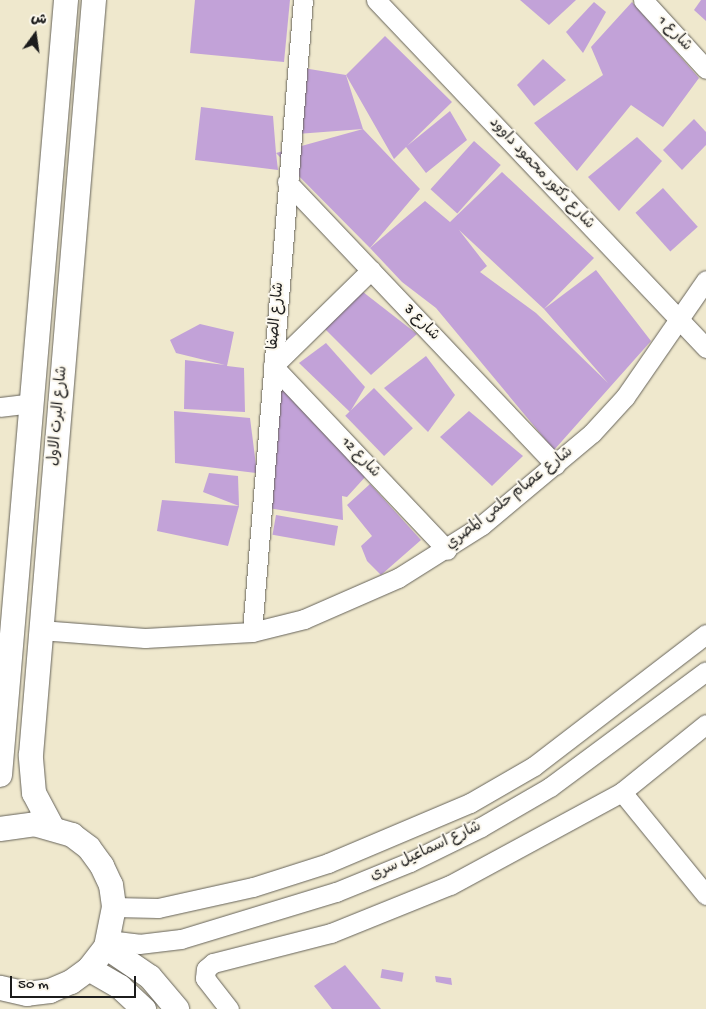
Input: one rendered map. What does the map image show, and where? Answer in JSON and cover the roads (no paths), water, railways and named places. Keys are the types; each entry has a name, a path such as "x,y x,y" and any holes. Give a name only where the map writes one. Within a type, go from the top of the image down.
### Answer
{"main road":[{"name":"شارع البرت الاول","path":"0,776 66,0"},
{"name":"شارع البرت الاول","path":"52,827 41,811 30,774 40,630 94,0"},
{"path":"24,479 53,482"},
{"path":"0,828 16,824 52,827 83,844 102,866 111,886 114,907 107,943 89,969 71,982 50,991 27,994 2,994"},
{"path":"107,943 150,976 177,1009"},
{"path":"89,969 120,987 144,1009"}],"street":[{"name":"شارع الصفا","path":"252,632 302,0"},
{"name":"شارع دكتور محمود داوود","path":"376,0 706,348"},
{"name":"شارع 1","path":"642,0 706,69"},
{"name":"شارع 3","path":"287,182 556,465"},
{"path":"273,366 371,270"},
{"name":"شارع عصام حلمى المصري","path":"40,630 145,638 252,632 304,619 352,600 447,550 556,465 592,433 625,397 706,280"},
{"name":"شارع 12","path":"273,366 447,550"},
{"path":"0,407 31,403"},
{"name":"شارع اسماعيل سرى","path":"114,907 143,909 173,905 253,887 328,863 470,803 534,766 688,650 706,634"},
{"path":"688,650 706,670"},
{"name":"شارع اسماعيل سرى","path":"107,943 139,944 181,939 336,892 410,862 481,827 550,787 706,670"},
{"path":"229,1009 204,978 206,969 213,963 331,933 391,911 526,846 622,792 706,724"},
{"path":"534,766 550,787"},
{"path":"622,792 706,895"}]}
